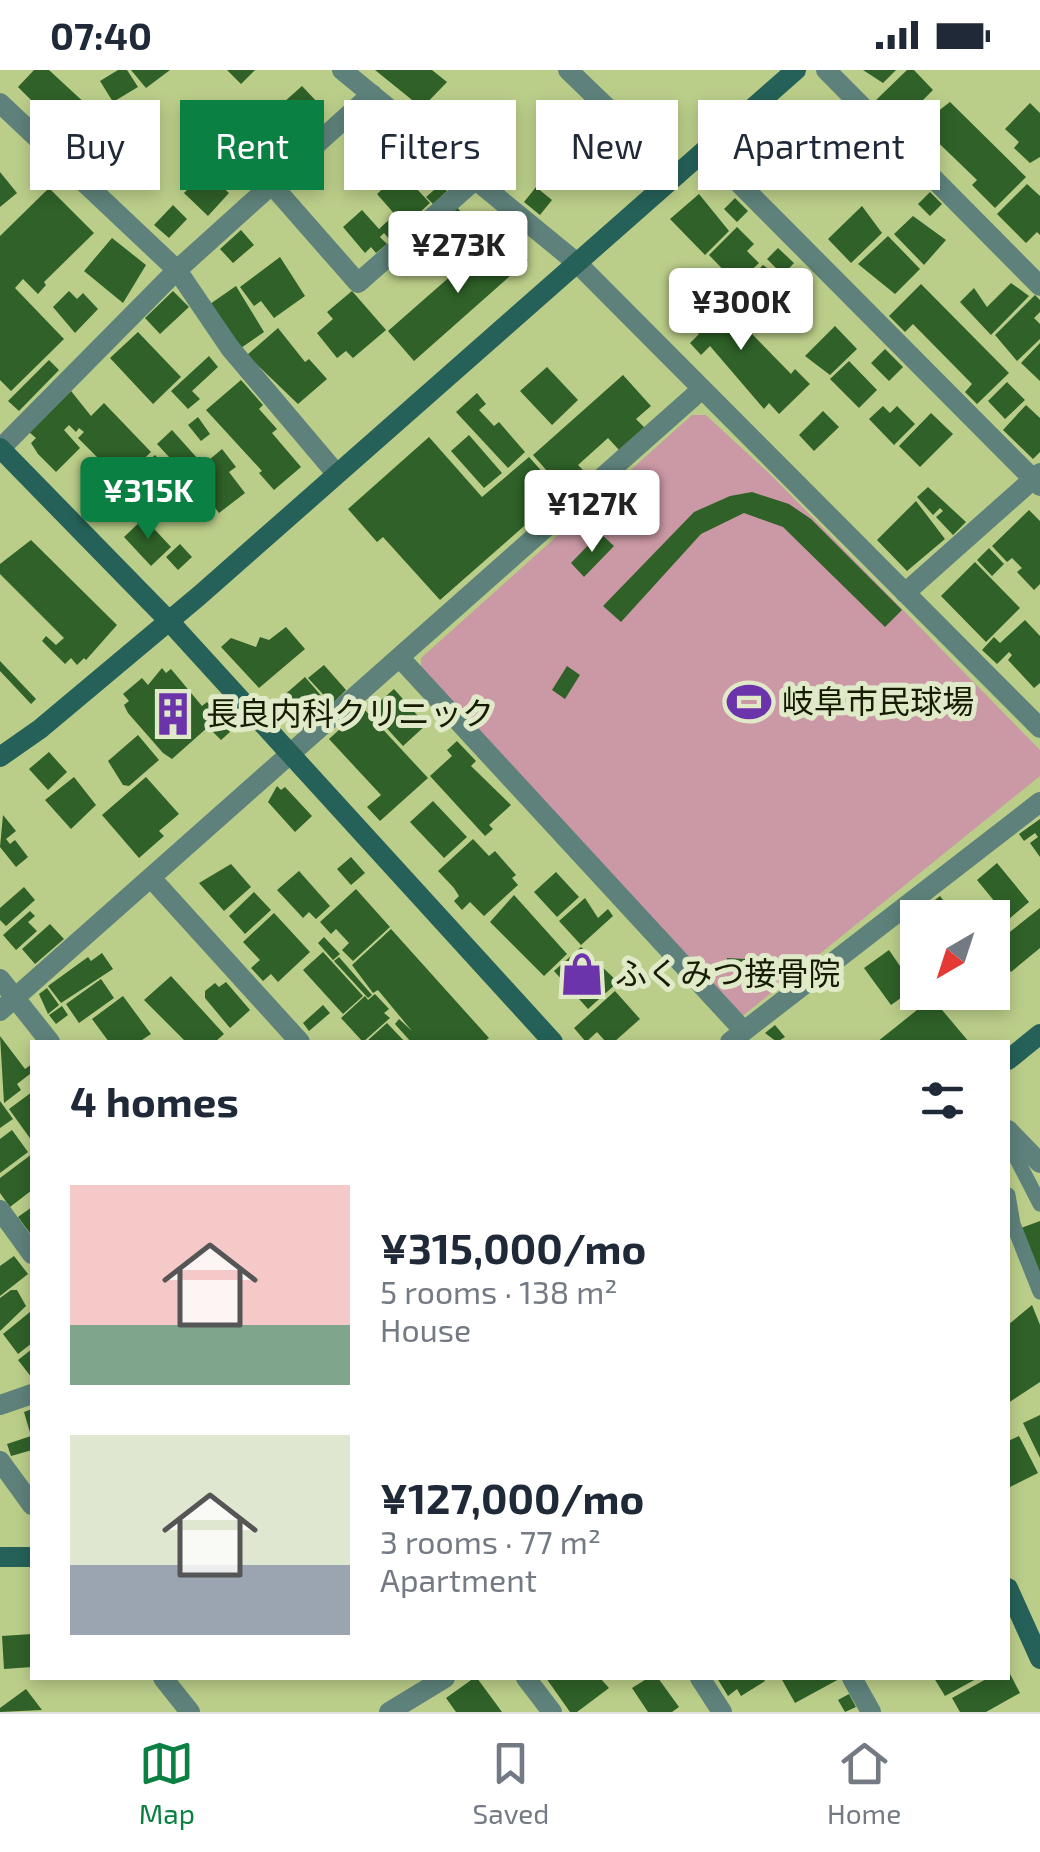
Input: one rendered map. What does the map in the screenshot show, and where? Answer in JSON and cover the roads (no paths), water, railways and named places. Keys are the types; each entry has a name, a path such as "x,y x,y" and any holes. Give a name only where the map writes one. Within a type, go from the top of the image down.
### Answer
{"street":[{"path":"342,70 379,100"},
{"path":"568,70 599,100"},
{"path":"762,100 796,70"},
{"path":"826,70 1040,286"},
{"path":"324,138 372,94"},
{"path":"0,103 176,270 230,348 336,472"},
{"path":"678,174 698,157"},
{"path":"266,190 176,270 0,448 293,755 551,1040"},
{"path":"276,190 358,282 462,190"},
{"path":"490,190 577,263 1040,728"},
{"path":"0,757 40,730 169,622 660,190"},
{"path":"746,190 1038,479 905,593"},
{"path":"8,1005 702,389"},
{"path":"401,659 737,1037 1040,802"},
{"path":"152,879 298,1040"},
{"path":"0,978 8,1005 48,1040"},
{"path":"1010,1058 1040,1034"},
{"path":"1010,1132 1040,1163"},
{"path":"0,1210 30,1251"},
{"path":"0,1404 30,1395"},
{"path":"0,1461 30,1502"},
{"path":"0,1557 30,1557"},
{"path":"1010,1592 1040,1659"},
{"path":"165,1680 190,1712"},
{"path":"389,1712 442,1680"},
{"path":"528,1680 552,1712"},
{"path":"701,1680 722,1712"},
{"path":"853,1680 871,1712"}],"lane":[{"path":"1010,1146 1040,1204"},
{"path":"1010,1210 1012,1224 1040,1292"}],"place":[{"name":"岐阜市民球場","path":"749,702"},
{"name":"長良内科クリニック","path":"173,714"},
{"name":"ふくみつ接骨院","path":"582,974"}]}
